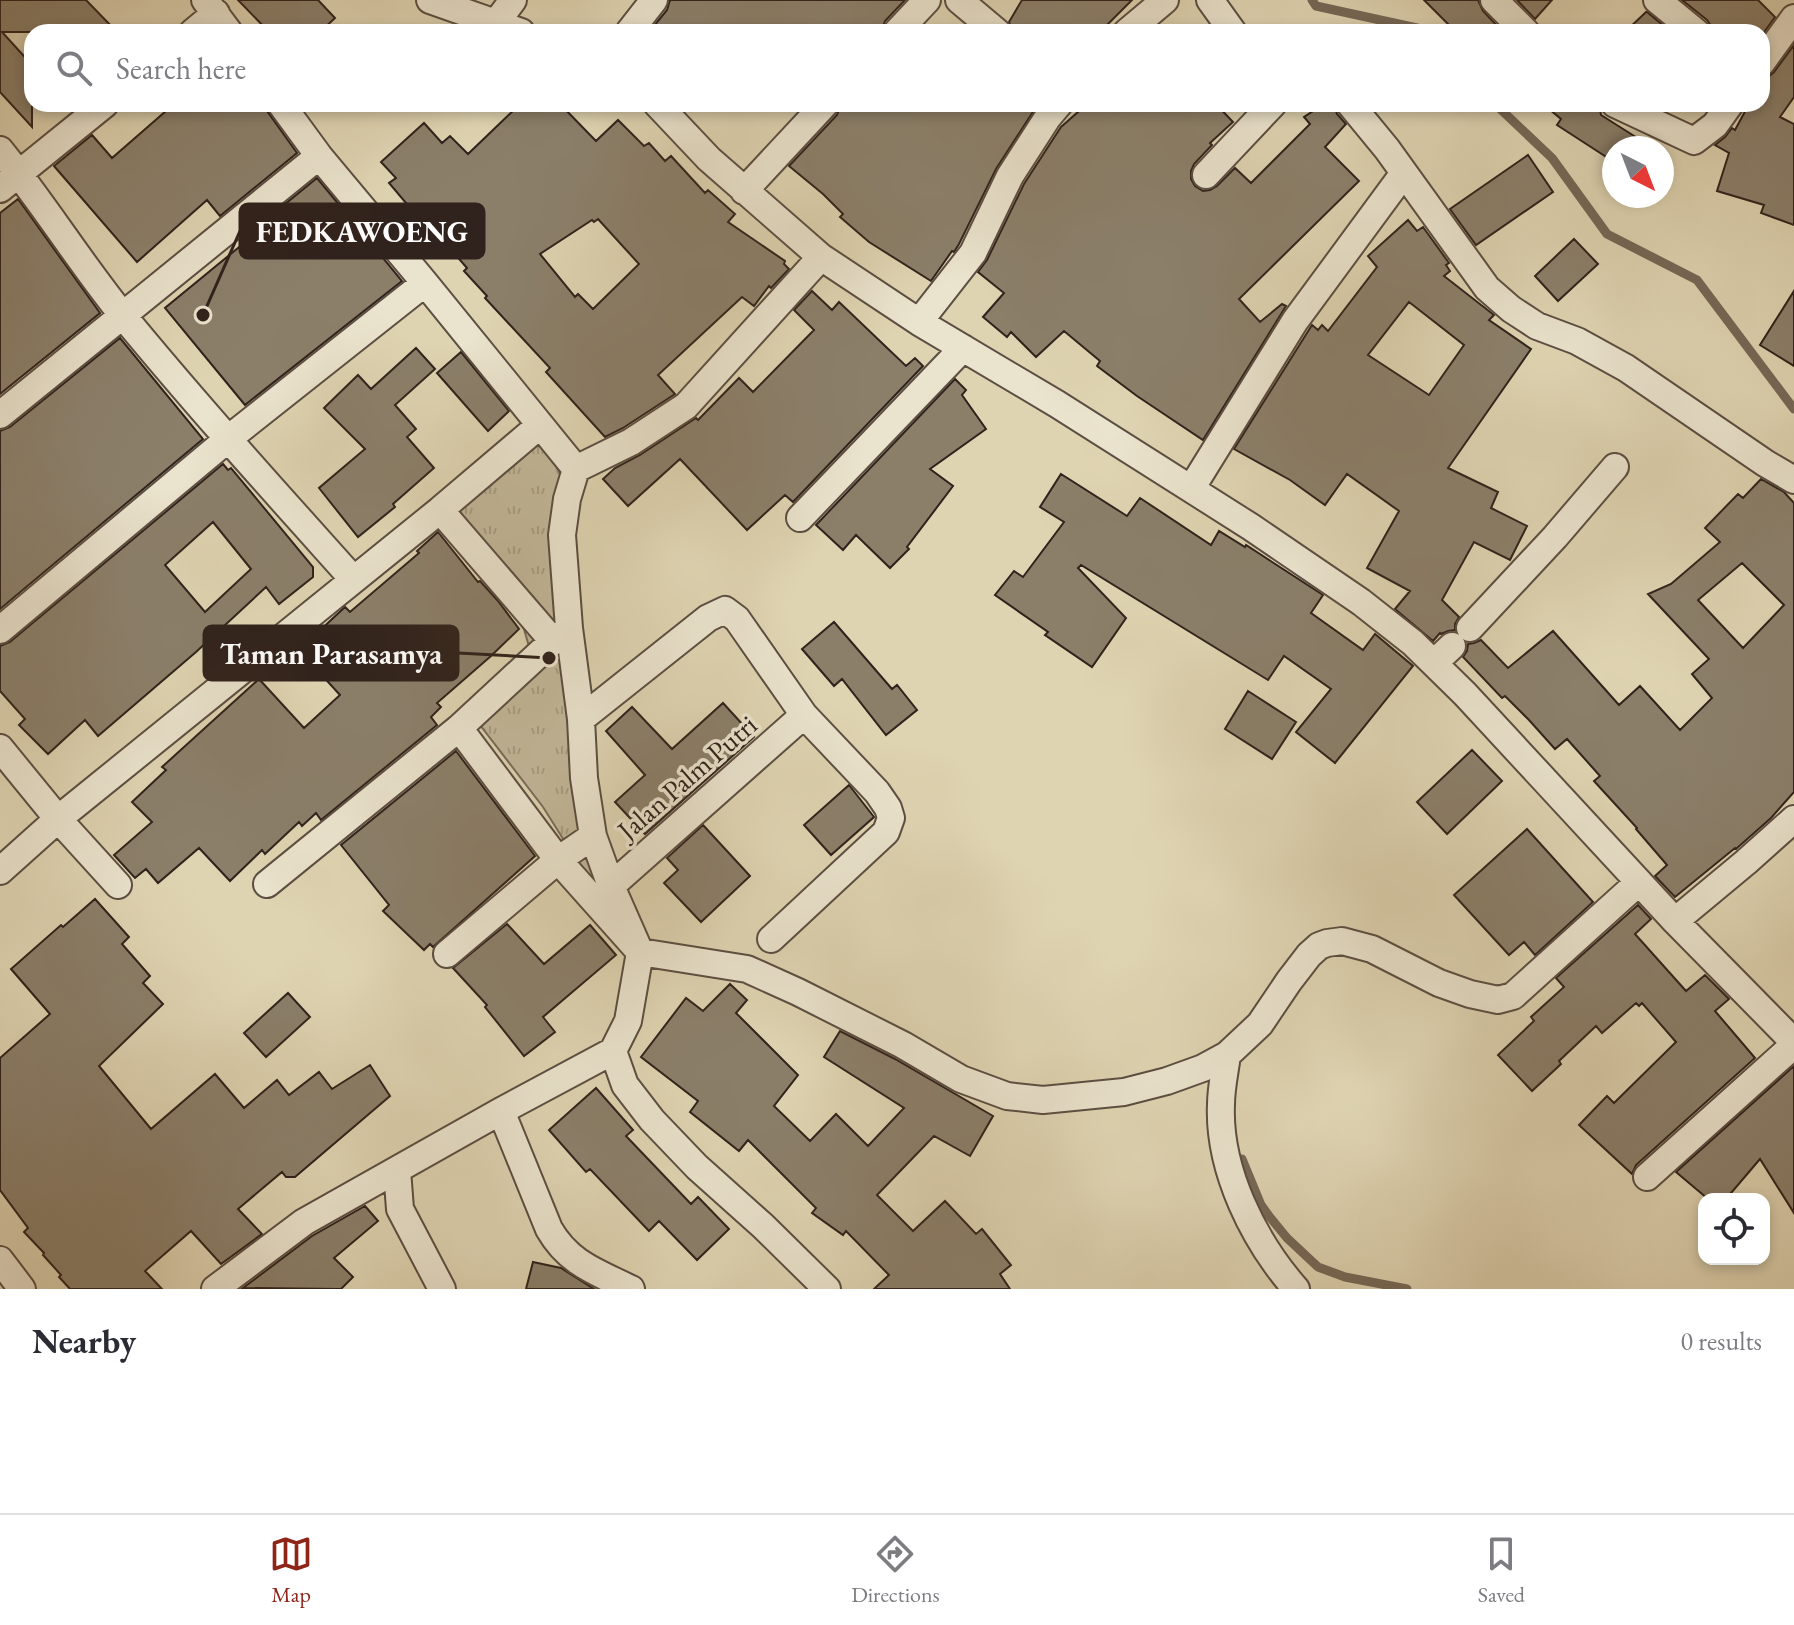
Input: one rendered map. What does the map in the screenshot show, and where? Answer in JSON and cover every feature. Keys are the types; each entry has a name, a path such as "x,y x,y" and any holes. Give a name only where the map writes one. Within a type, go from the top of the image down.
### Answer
{"street":[{"path":"430,0 496,23 513,0"},
{"path":"635,24 654,0"},
{"path":"904,24 927,0"},
{"path":"959,0 988,24"},
{"path":"1136,24 1165,0"},
{"path":"1210,0 1227,24"},
{"path":"1494,0 1518,24"},
{"path":"1657,0 1686,24"},
{"path":"1770,51 1794,18"},
{"path":"10,182 95,112"},
{"path":"287,112 319,156 576,469"},
{"path":"665,112 709,159 821,257 919,322 1071,412 1251,527 1361,602 1413,643 1452,646"},
{"path":"744,191 818,112"},
{"path":"919,322 973,253 1010,176 1052,112"},
{"path":"1206,175 1265,112"},
{"path":"1356,112 1487,288 1511,309 1537,326 1577,341 1626,368 1794,480"},
{"path":"1632,112 1694,141 1715,125 1724,112"},
{"path":"0,150 10,182 228,439 353,579"},
{"path":"0,415 319,156"},
{"path":"1191,489 1295,321 1404,173"},
{"path":"215,1289 304,1222 613,1051 628,1021 640,952 593,836 584,778 581,719 561,634 562,535 567,499 576,469 631,442 686,406 821,257"},
{"path":"0,630 228,439 425,283"},
{"path":"800,518 963,348"},
{"path":"0,871 58,819 440,510 540,425"},
{"path":"1452,646 1555,537 1615,467"},
{"path":"440,510 561,634"},
{"path":"581,719 708,618 725,610 737,619 804,715 877,792 891,818 886,832 771,939"},
{"path":"267,884 459,728 561,634"},
{"path":"1452,646 1465,694 1675,921 1794,1044 1647,1177"},
{"name":"Jalan Palm Putri","path":"611,886 804,715"},
{"path":"459,728 558,860 640,952 747,969 903,1045 961,1079 1007,1096 1043,1100 1124,1092 1203,1068 1227,1055 1260,1024 1309,955 1319,946 1342,941 1372,949 1439,983 1470,994 1498,1000 1513,996 1639,882"},
{"path":"0,748 118,885"},
{"path":"1675,921 1794,819"},
{"path":"447,954 558,860 593,836"},
{"path":"613,1051 625,1085 652,1120 697,1167 827,1289"},
{"path":"1227,1055 1221,1104 1224,1148 1243,1209 1277,1268 1296,1289"},
{"path":"501,1111 557,1242 575,1261 631,1289"},
{"path":"397,1170 400,1209 442,1289"},
{"path":"0,1260 22,1289"}],"green space":[{"path":"543,432 565,487 603,878 594,883 543,807 477,721 530,672 528,643 519,612 441,518"}],"building":[{"path":"0,0 86,0 109,24 24,24 24,32 2,32 24,56 24,112 32,112 32,127 0,92"},
{"path":"238,0 318,0 335,18 329,24 261,24"},
{"path":"670,0 905,0 884,24 656,24 667,10"},
{"path":"1022,0 1132,0 1108,24 1009,22"},
{"path":"1424,0 1478,0 1483,11 1495,24 1448,24"},
{"path":"1517,0 1552,0 1535,19"},
{"path":"1682,0 1758,0 1775,17 1770,24 1710,24"},
{"path":"1647,12 1661,24 1633,24"},
{"path":"1794,45 1794,97 1780,117 1794,124 1794,225 1761,213 1764,205 1717,191 1729,153 1715,145 1732,128 1735,130 1745,112 1770,112 1770,75"},
{"path":"165,112 268,112 297,153 220,216 207,200 137,262 54,166 92,135 112,158"},
{"path":"512,112 568,112 596,141 618,120 644,146 649,143 665,161 671,156 705,193 708,190 735,214 728,222 785,261 789,269 771,288 769,286 754,306 742,297 658,375 675,394 605,437 546,372 550,368 485,298 487,296 464,271 467,268 447,245 444,248 389,183 396,178 381,162 424,123 442,143 450,136 468,154","holes":["598,219 639,264 593,309 578,294 575,297 540,254"]},
{"path":"838,112 1033,112 996,169 959,244 931,281 869,242 840,217 843,214 823,194 789,166"},
{"path":"1078,112 1224,112 1233,122 1210,143 1212,145 1191,171 1195,186 1203,191 1217,186 1235,168 1251,183 1310,124 1304,117 1312,112 1336,112 1346,124 1325,147 1359,181 1239,299 1260,322 1282,304 1286,306 1203,440 1097,366 1100,361 1064,331 1036,357 1011,332 1007,337 983,317 1004,293 978,272 987,260 1024,184 1061,127"},
{"path":"1553,112 1600,112 1634,136 1602,136 1602,154 1557,125 1561,119"},
{"path":"1528,155 1553,192 1476,245 1450,209"},
{"path":"317,178 402,281 245,405 165,308"},
{"path":"18,199 100,313 0,394 0,213"},
{"path":"1408,220 1417,231 1423,227 1449,263 1446,265 1450,271 1444,276 1494,315 1489,320 1531,349 1448,468 1498,492 1491,508 1527,526 1510,560 1474,542 1442,600 1459,617 1455,630 1440,633 1433,641 1395,609 1410,591 1367,568 1399,511 1347,474 1325,505 1290,480 1234,449 1312,325 1318,330 1322,325 1328,331 1377,267 1368,256","holes":["1409,302 1464,345 1429,395 1368,355"]},
{"path":"1574,239 1598,264 1558,301 1535,276"},
{"path":"812,291 832,310 839,302 906,366 915,358 923,366 793,502 785,495 747,530 680,459 628,506 603,479 615,468 696,418 698,420 739,378 753,392 814,330 794,310"},
{"path":"1794,291 1794,366 1760,345"},
{"path":"120,338 203,439 0,609 0,431 10,427"},
{"path":"416,348 435,369 395,405 416,429 407,437 434,468 393,504 395,507 358,537 319,488 365,449 324,408 358,375 371,389"},
{"path":"461,352 509,411 488,431 437,373"},
{"path":"955,379 966,390 962,395 986,429 930,469 953,486 907,547 909,549 890,568 856,535 843,550 816,525"},
{"path":"223,464 228,470 231,468 313,567 313,577 279,604 266,587 98,736 85,720 48,754 19,725 25,719 0,691 0,646 10,642","holes":["213,522 251,569 205,612 165,565"]},
{"path":"1061,474 1127,516 1140,498 1211,545 1219,531 1246,545 1323,595 1311,613 1363,650 1375,634 1413,666 1335,763 1296,732 1331,689 1284,656 1268,680 1081,565 1078,568 1126,618 1092,667 995,595 1014,571 1023,577 1064,522 1040,507"},
{"path":"1761,479 1784,492 1794,503 1794,792 1771,818 1736,849 1675,897 1655,876 1667,865 1594,781 1600,776 1567,739 1555,749 1463,657 1468,644 1481,640 1508,668 1553,631 1619,705 1640,686 1680,730 1712,698 1692,674 1709,659 1648,594 1671,584 1720,542 1705,528 1738,494 1743,498","holes":["1742,563 1784,605 1743,648 1698,600"]},
{"path":"438,532 519,629 437,703 441,707 431,717 437,725 321,820 316,813 302,826 299,822 265,854 262,850 230,881 199,848 158,883 146,869 135,878 114,855 152,822 132,802 166,770 162,767 259,679 304,728 340,695 299,650 345,607 350,612 419,553 417,551"},
{"path":"834,622 892,689 897,685 917,710 886,735 842,679 834,686 802,649"},
{"path":"1248,691 1296,722 1272,759 1225,729"},
{"path":"723,703 754,737 645,834 615,802 645,775 606,731 632,707 672,749"},
{"path":"1472,750 1502,781 1447,834 1417,802"},
{"path":"456,751 535,856 433,947 430,944 424,950 383,911 389,905 341,845"},
{"path":"849,785 874,817 831,855 804,825"},
{"path":"703,825 750,876 701,922 664,883 678,870 667,858"},
{"path":"1527,829 1593,902 1535,955 1524,942 1509,955 1454,895"},
{"path":"95,899 129,937 122,944 150,976 143,983 163,1004 99,1066 151,1129 215,1074 244,1108 277,1080 289,1095 319,1072 332,1089 370,1065 390,1096 295,1177 286,1177 282,1172 238,1209 262,1234 221,1264 191,1231 145,1271 162,1289 70,1289 24,1232 28,1228 0,1190 0,1058 50,1014 11,969"},
{"path":"1638,905 1651,919 1635,934 1686,991 1705,975 1729,999 1715,1011 1755,1058 1636,1165 1632,1174 1579,1125 1607,1096 1614,1103 1676,1042 1642,1003 1639,1006 1636,1003 1602,1033 1596,1026 1532,1091 1498,1055 1534,1021 1531,1017 1564,987 1556,978"},
{"path":"507,924 544,964 590,925 616,955 543,1017 555,1032 524,1056 485,1007 487,1005 453,968"},
{"path":"730,984 747,1000 736,1013 798,1075 774,1106 810,1141 836,1114 868,1146 904,1108 824,1057 840,1031 993,1116 970,1156 934,1136 877,1195 913,1231 945,1201 976,1234 982,1229 1011,1265 1000,1274 1010,1289 874,1289 889,1275 846,1231 843,1235 812,1213 816,1208 748,1140 739,1151 690,1112 698,1101 641,1057 686,998 703,1011"},
{"path":"288,993 310,1017 266,1057 244,1033"},
{"path":"1794,1066 1794,1213 1760,1159 1731,1193 1701,1193 1676,1172"},
{"path":"596,1088 633,1130 626,1136 691,1204 698,1197 729,1229 697,1260 659,1221 649,1231 590,1169 586,1172 549,1130"},
{"path":"365,1206 378,1221 334,1258 353,1277 341,1289 243,1288 312,1236"},
{"path":"533,1262 561,1268 594,1289 526,1289"}],"waterway":[{"path":"1312,0 1316,6 1399,24"},
{"path":"1503,112 1552,158 1607,234 1697,280 1794,409"},
{"path":"1242,1159 1261,1205 1287,1238 1318,1267 1345,1277 1407,1289"}],"place":[{"name":"FEDKAWOENG","path":"203,315"},
{"name":"Taman Parasamya","path":"549,658"}]}
